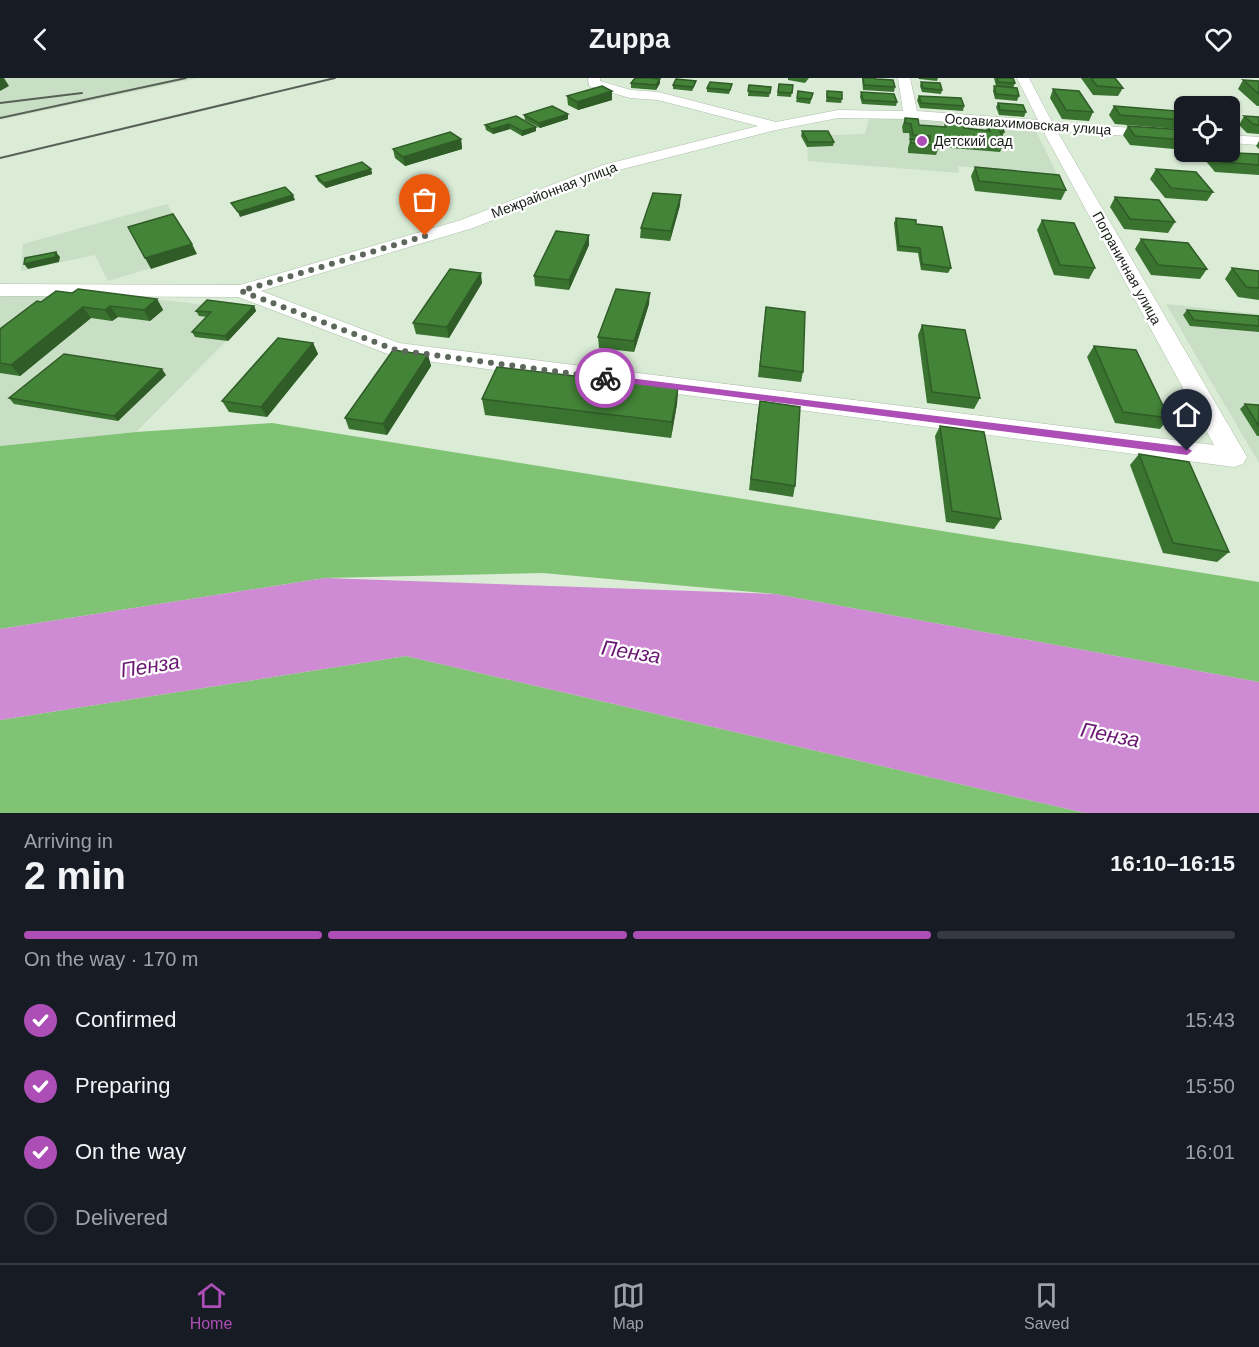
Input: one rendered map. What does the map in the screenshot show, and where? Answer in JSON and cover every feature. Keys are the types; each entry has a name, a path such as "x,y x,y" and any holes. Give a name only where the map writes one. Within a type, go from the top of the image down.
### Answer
{"street":[{"path":"594,78 594,83 630,94 658,96 775,126"},
{"path":"904,78 911,115"},
{"name":"Пограничная улица","path":"241,291 396,350 1234,457 1047,125 1023,78"},
{"name":"Межрайонная улица","path":"241,291 466,224 609,168 775,126 838,114 871,113"},
{"name":"Осоавиахимовская улица","path":"871,113 1174,135"},
{"path":"1240,140 1259,141"},
{"path":"0,290 241,291"}],"shaded area":[{"path":"0,78 198,78 0,120"},
{"name":"Детский сад","path":"870,116 1035,129 1058,176 958,166 959,173 808,161 807,147 801,136 865,134"},
{"path":"167,204 197,254 108,281 95,255 21,271 23,244"},
{"path":"94,292 256,311 136,432 0,446 0,297"},
{"path":"1166,304 1259,314 1259,463 1216,390"}],"green space":[{"path":"272,423 1259,582 1259,682 775,594 543,573 325,578 0,629 0,446 136,432"},
{"path":"406,656 1085,813 0,813 0,720"}],"water":[{"name":"Пенза","path":"325,578 775,594 1259,682 1259,813 1085,813 406,656 0,720 0,629"}],"building":[{"path":"635,78 660,79 656,85 631,83"},
{"path":"863,78 893,80 895,87 864,85"},
{"path":"997,78 1013,78 1015,83 998,82"},
{"path":"1091,78 1115,78 1123,88 1097,86"},
{"path":"676,79 696,81 693,87 673,85"},
{"path":"1243,80 1259,81 1259,94"},
{"path":"710,82 732,84 730,90 707,88"},
{"path":"921,82 940,83 942,90 923,88"},
{"path":"779,84 793,85 792,93 778,92"},
{"path":"749,85 771,87 770,93 748,91"},
{"path":"602,86 612,91 577,102 567,96"},
{"path":"994,86 1017,88 1019,96 996,94"},
{"path":"1053,89 1079,91 1093,112 1066,110"},
{"path":"798,91 813,93 811,99 797,98"},
{"path":"827,91 842,92 842,99 827,97"},
{"path":"861,92 894,94 897,102 863,100"},
{"path":"919,96 961,98 964,106 921,103"},
{"path":"998,103 1023,105 1026,112 1000,110"},
{"path":"552,106 568,114 539,123 524,115"},
{"path":"1114,106 1174,111 1174,119 1120,115"},
{"path":"516,116 536,127 522,131 509,124 492,129 485,125"},
{"path":"1244,116 1259,117 1259,125 1253,124"},
{"path":"905,118 918,119 919,125 946,127 945,122 963,123 964,128 990,131 988,125 1002,126 1004,132 1000,131 1004,143 937,137 939,146 911,143 910,139 930,141 930,136 913,135 911,124 905,123"},
{"path":"1128,126 1174,129 1174,139 1135,136"},
{"path":"802,131 828,131 834,142 808,142"},
{"path":"450,132 461,139 403,157 393,149"},
{"path":"1240,153 1259,154 1259,165 1222,162 1240,162"},
{"path":"362,162 371,169 324,183 316,176"},
{"path":"975,167 1059,175 1066,190 979,181"},
{"path":"1156,169 1196,172 1213,192 1171,188"},
{"path":"285,187 293,195 238,212 231,203"},
{"path":"653,193 681,195 671,231 641,228"},
{"path":"1115,197 1159,200 1175,222 1130,219"},
{"path":"173,214 192,244 145,258 128,227"},
{"path":"896,218 916,220 916,224 942,227 951,268 922,264 920,248 899,246"},
{"path":"1042,220 1074,223 1095,268 1060,265"},
{"path":"556,231 589,235 569,280 534,276"},
{"path":"1141,239 1188,243 1207,269 1158,265"},
{"path":"56,252 55,257 24,264 25,258"},
{"path":"1232,268 1259,271 1259,288 1246,287"},
{"path":"450,269 481,273 447,327 413,323"},
{"path":"78,289 157,299 144,310 110,306 105,310 83,307 11,365 0,363 0,329 37,301 41,302 56,291 72,293"},
{"path":"616,289 650,293 634,341 598,337"},
{"path":"207,300 254,306 225,336 192,332 211,312 196,311"},
{"path":"766,307 805,312 803,372 760,366"},
{"path":"1187,310 1259,316 1259,326 1194,320"},
{"path":"922,325 965,330 980,398 932,392"},
{"path":"278,338 313,343 261,407 222,401"},
{"path":"1094,346 1136,350 1169,418 1123,412"},
{"path":"393,350 428,355 383,424 345,418"},
{"path":"64,354 162,369 114,416 9,398"},
{"path":"497,367 678,388 672,422 482,399"},
{"path":"760,401 800,407 795,486 751,479"},
{"path":"1245,404 1259,405 1259,426"},
{"path":"940,426 984,432 1001,519 952,511"},
{"path":"1139,454 1189,462 1229,552 1173,543"}],"railway":[{"path":"0,118 186,78"},
{"path":"0,158 335,78"},
{"path":"0,103 82,93"}],"way so far":[{"path":"425,236 241,291 396,350 605,378"}],"place":[{"name":"Детский сад","path":"922,141"}],"route":[{"path":"605,378 1187,451"}]}
